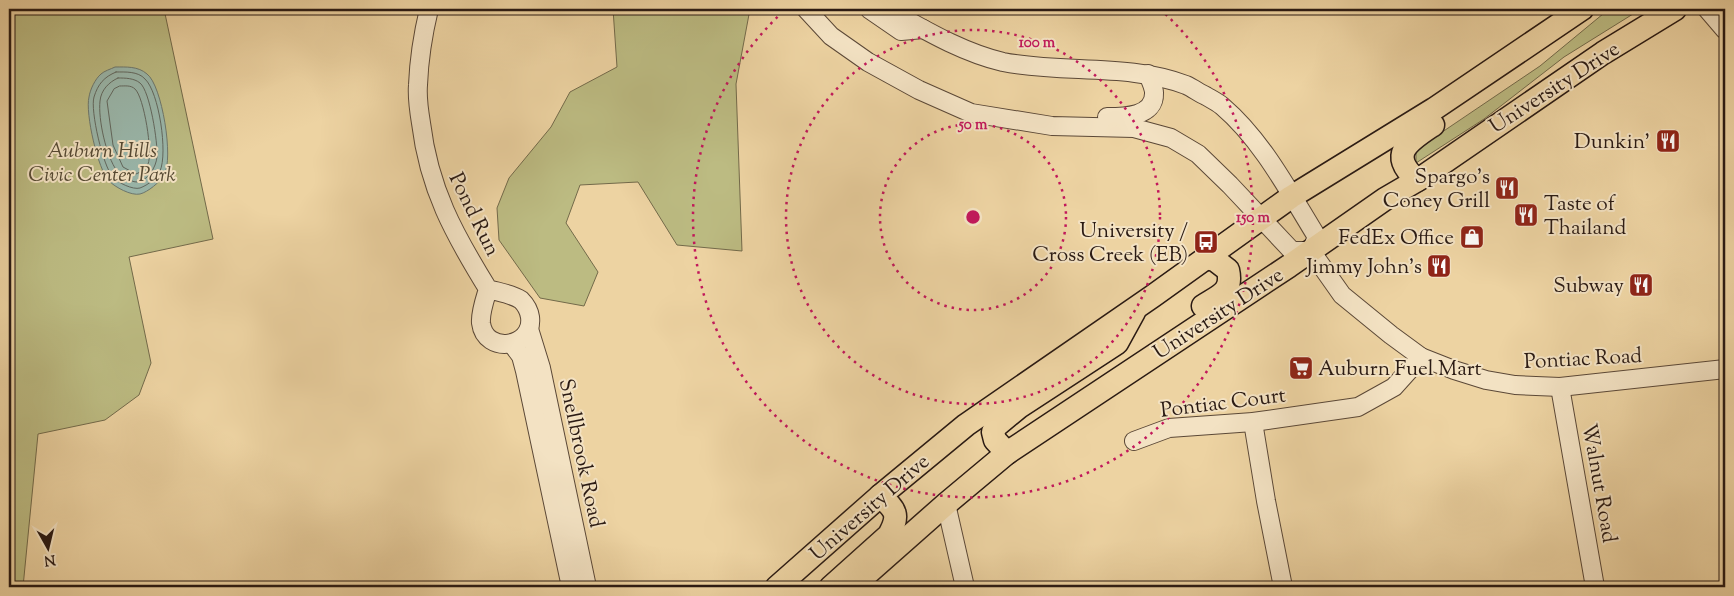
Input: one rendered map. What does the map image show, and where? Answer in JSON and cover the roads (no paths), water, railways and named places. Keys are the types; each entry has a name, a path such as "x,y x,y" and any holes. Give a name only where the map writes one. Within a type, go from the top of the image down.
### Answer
{"main road":[{"path":"1417,180 1404,167 1404,150 1408,144 1565,36 1584,9"},
{"name":"University Drive","path":"777,587 880,496 966,425 1291,197 1434,109 1584,9"},
{"path":"1609,50 1618,29 1649,9"},
{"name":"University Drive","path":"852,587 1007,453 1311,251 1385,199 1417,180 1603,53 1675,9"},
{"path":"1108,386 1127,357 1226,291 1230,284 1228,270 1216,260 1206,258"},
{"path":"1007,453 995,440 993,432 996,426 1019,407 1117,342 1137,306"},
{"path":"831,587 889,535 894,525 894,511 880,496"},
{"path":"792,587 807,561"}],"street":[{"name":"Pond Run","path":"429,9 420,54 418,86 424,147 432,178 441,205 488,289 521,301 528,309 529,329"},
{"path":"806,9 832,36 868,62 919,90 971,113 1052,126 1134,128 1171,138 1198,154 1292,251 1311,251 1317,237 1291,197 1285,183 1248,133 1221,105 1187,85 1148,74 1050,68 1002,61 956,46 890,9"},
{"path":"869,9 901,31 923,29"},
{"path":"1707,9 1725,30"},
{"path":"1008,120 1021,113 1124,118 1143,112 1152,101 1154,92 1148,74"},
{"name":"Pontiac Road","path":"1311,251 1342,294 1391,335 1421,357 1486,380 1515,385 1560,387 1725,368"},
{"name":"Pond Run","path":"488,289 481,319 483,330 486,336 495,343 512,344"},
{"path":"512,344 523,338 529,329"},
{"name":"Snellbrook Road","path":"529,329 541,368 587,587"},
{"name":"Snellbrook Road","path":"512,344 520,356 525,371 571,587"},
{"name":"Pontiac Court","path":"1134,441 1169,428 1253,422 1358,407 1394,387 1421,357"},
{"name":"Walnut Road","path":"1560,387 1595,587"},
{"path":"1253,422 1283,587"},
{"path":"946,504 965,587"}],"water":[{"path":"115,67 136,68 147,74 157,92 162,107 167,139 167,167 160,181 140,194 132,194 109,181 97,154 91,128 88,105 92,88 101,74"}],"place":[{"name":"Dunkin'","path":"1668,141"},
{"name":"Spargo's Coney Grill","path":"1507,188"},
{"name":"Taste of Thailand","path":"1526,215"},
{"name":"FedEx Office","path":"1472,237"},
{"name":"University / Cross Creek (EB)","path":"1206,242"},
{"name":"Jimmy John's","path":"1439,266"},
{"name":"Subway","path":"1641,285"},
{"name":"Auburn Fuel Mart","path":"1301,368"}],"park label":[{"name":"Auburn Hills Civic Center Park","path":"102,162"}]}
